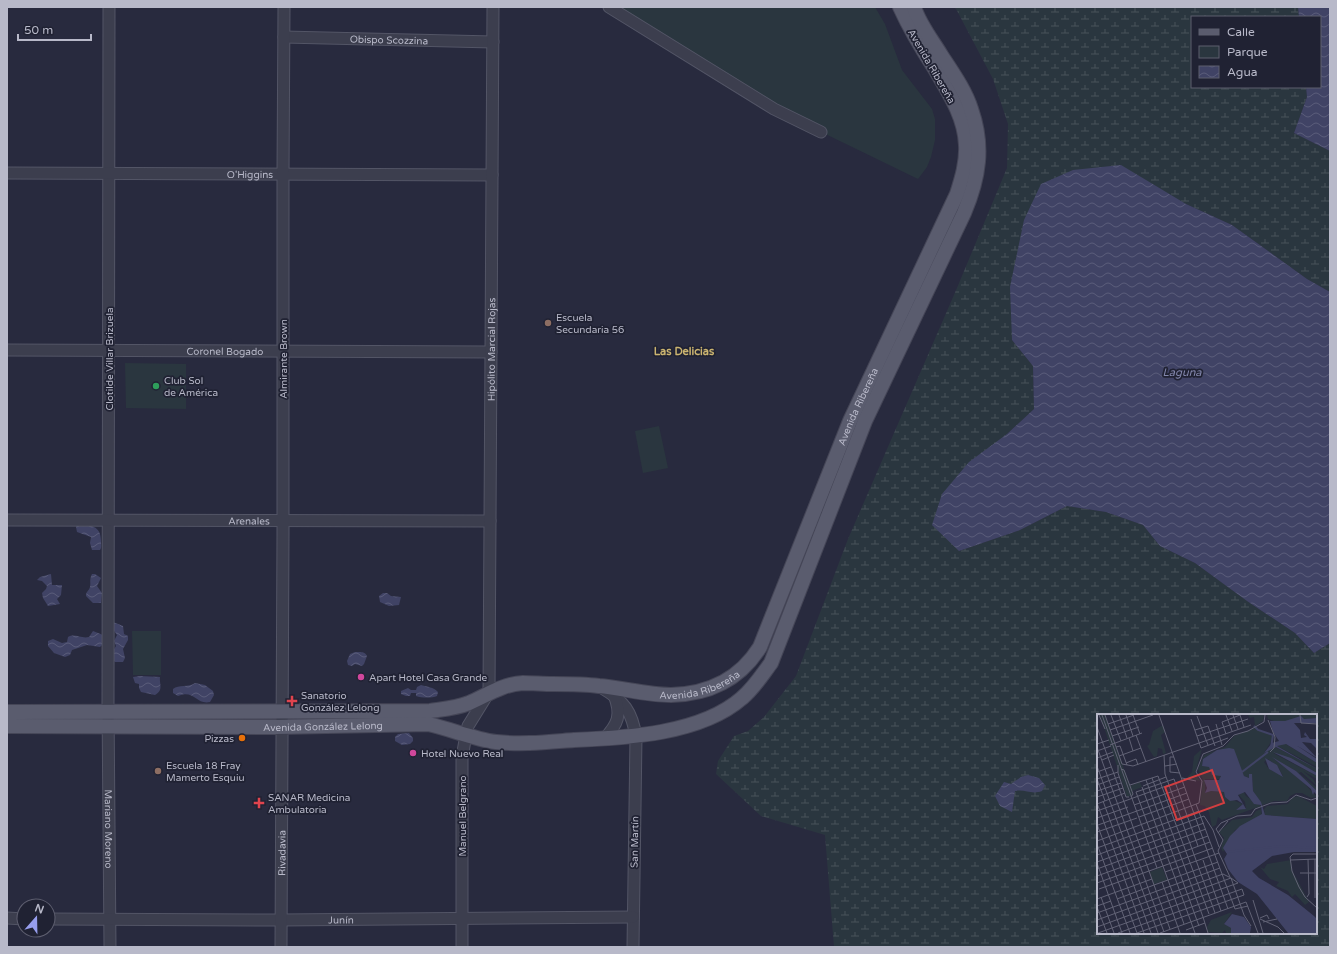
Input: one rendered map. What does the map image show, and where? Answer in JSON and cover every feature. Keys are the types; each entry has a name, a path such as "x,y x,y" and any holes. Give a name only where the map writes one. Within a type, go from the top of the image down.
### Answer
{"main road":[{"name":"Avenida Ribereña","path":"599,686 671,695 707,689 722,684 740,672 752,660 760,646 850,421 957,194 964,172 966,145 962,121 953,100 910,29 900,7"},
{"name":"Avenida Ribereña","path":"636,736 688,725 720,713 742,698 759,680 771,663 865,421 972,194 977,173 979,154 978,135 971,108 958,81 924,29 914,7"},
{"name":"Avenida González Lelong","path":"7,726 282,727 418,717 430,711 453,708 468,703 489,692 506,686 522,683 599,686"},
{"name":"Avenida González Lelong","path":"7,712 282,711 418,717 428,724 466,735 495,742 513,744 636,736"}],"street":[{"name":"Clotilde Villar Brizuela","path":"108,712 109,7"},
{"name":"Almirante Brown","path":"282,711 284,7"},
{"name":"Hipólito Marcial Rojas","path":"489,692 493,7"},
{"path":"609,7 774,109 821,132"},
{"name":"Obispo Scozzina","path":"284,37 493,42"},
{"name":"O'Higgins","path":"7,172 492,175"},
{"name":"Coronel Bogado","path":"7,350 491,352"},
{"name":"Arenales","path":"7,520 490,521"},
{"name":"San Martín","path":"599,686 614,695 624,704 630,714 636,736 633,947"},
{"name":"Manuel Belgrano","path":"462,947 462,757 468,726 489,692"},
{"path":"604,739 613,729 617,721 617,703 614,695"},
{"name":"Rivadavia","path":"281,947 282,711"},
{"name":"Mariano Moreno","path":"108,712 110,947"},
{"name":"Junín","path":"56,919 281,920 633,918"}],"green space":[{"path":"609,7 875,7 885,24 902,70 932,109 935,119 935,140 927,167 918,179 774,109"},
{"path":"955,7 1298,7 1299,16 1191,16 1191,88 1306,88 1307,97 1294,133 1330,151 1330,292 1307,279 1232,225 1186,204 1012,340 1033,366 1034,409 1007,434 959,551 1020,530 1067,506 1106,512 1143,525 1160,546 1195,563 1247,601 1295,633 1314,653 1330,643 1330,947 834,947 825,835 761,816 716,774 718,761 734,736 748,731 764,717 796,676 848,539 957,288 1007,168 1008,124 993,79"},
{"name":"Club Sol de América","path":"125,363 186,364 186,409 126,408"},
{"path":"659,426 668,468 643,473 635,431"},
{"path":"132,631 161,631 161,675 133,675"}],"water":[{"path":"1298,7 1330,7 1330,151 1294,133 1307,97 1306,88 1321,88 1321,16 1299,16"},
{"name":"Laguna","path":"1121,165 1186,204 1232,225 1307,279 1330,292 1330,643 1314,653 1295,633 1247,601 1195,563 1160,546 1143,525 1106,512 1067,506 1020,530 959,551 932,525 942,494 969,462 1007,434 1034,409 1033,366 1012,340 1010,287 1024,220 1041,184 1073,170"},
{"path":"77,525 86,525 97,529 101,536 100,550 92,550 90,543 91,537 77,532"},
{"path":"51,574 52,585 62,585 61,595 57,599 60,604 48,606 42,593 47,586 42,581 37,580 40,577"},
{"path":"92,574 95,574 101,578 97,586 102,593 101,603 93,603 86,596 86,593 90,587 90,579"},
{"path":"383,593 401,597 399,605 389,606 380,602 379,596"},
{"path":"113,622 123,626 124,634 128,636 128,640 123,649 125,658 123,662 115,662 113,660 113,651 116,646 114,641 117,635 112,628"},
{"path":"93,631 103,635 104,643 100,647 87,645 72,650 70,655 65,657 54,653 48,646 48,641 53,639 62,643 67,642 68,637 89,637"},
{"path":"355,652 364,653 367,656 362,666 355,664 352,666 348,665 347,661 350,654"},
{"path":"133,677 160,677 160,689 158,693 155,695 141,692 139,684 135,683"},
{"path":"195,683 205,685 213,691 214,695 210,702 201,701 188,694 178,696 173,693 173,689 175,688"},
{"path":"421,685 436,690 438,692 437,696 416,696 416,693 411,693 410,696 401,694 401,691 408,688 411,690 416,690 417,687"},
{"path":"409,733 413,738 413,741 410,744 402,745 395,741 395,737 398,734"},
{"path":"1028,775 1039,778 1045,785 1042,791 1015,791 1012,812 1000,806 995,796 1004,782 1011,784 1021,777"}],"place":[{"name":"Escuela Secundaria 56","path":"548,323"},
{"name":"Club Sol de América","path":"156,386"},
{"name":"Apart Hotel Casa Grande","path":"361,677"},
{"name":"Sanatorio González Lelong","path":"292,701"},
{"name":"Pizzas","path":"242,738"},
{"name":"Hotel Nuevo Real","path":"413,753"},
{"name":"Escuela 18 Fray Mamerto Esquiu","path":"158,771"},
{"name":"SANAR Medicina Ambulatoria","path":"259,803"}],"district":[{"name":"Las Delicias","path":"684,351"}]}
